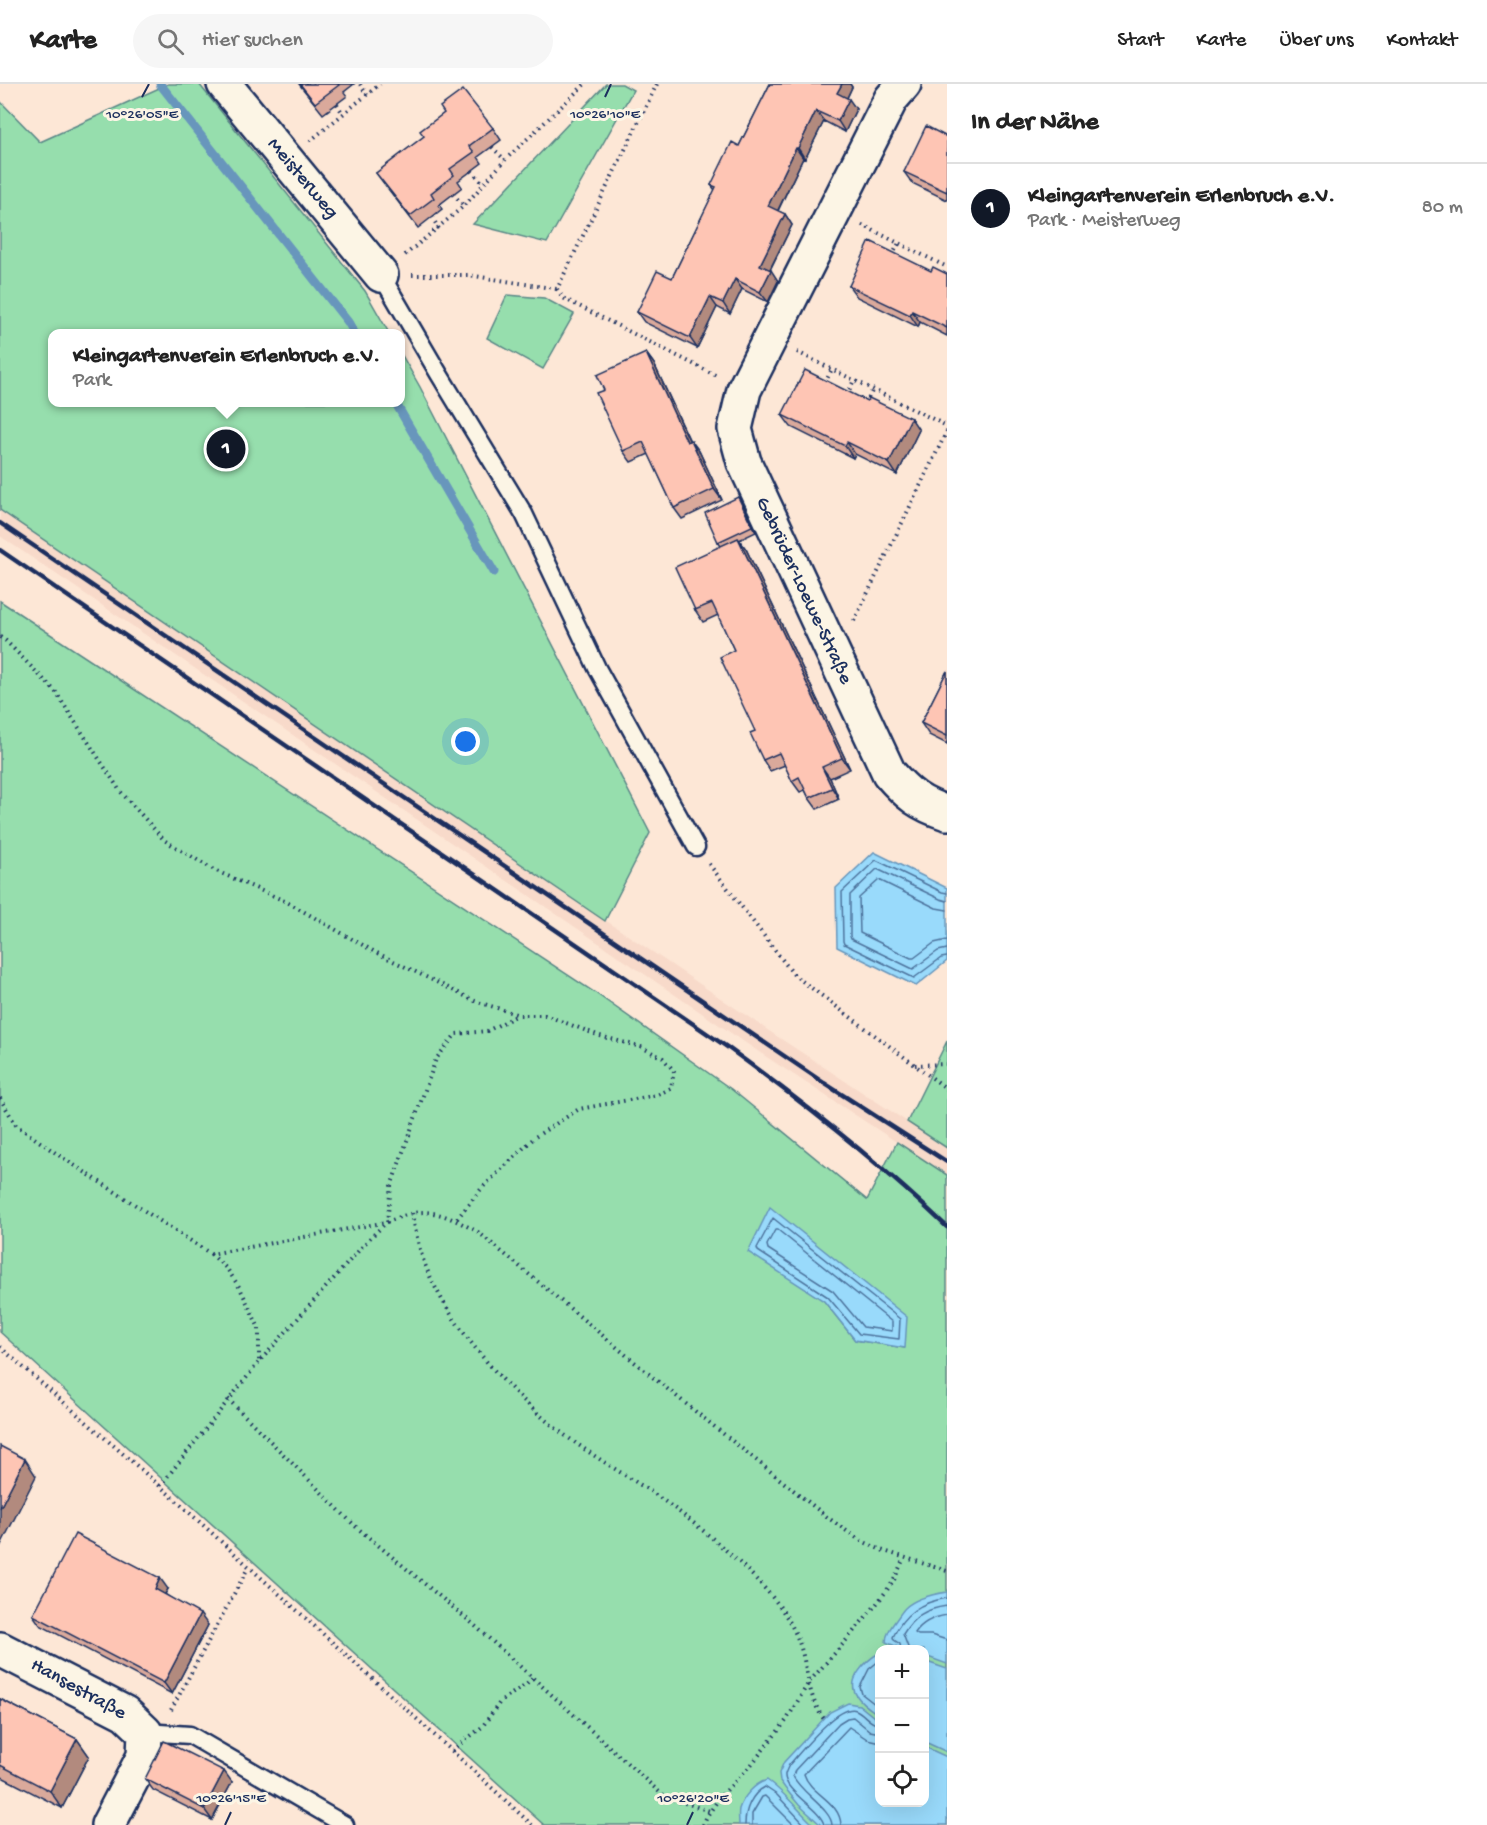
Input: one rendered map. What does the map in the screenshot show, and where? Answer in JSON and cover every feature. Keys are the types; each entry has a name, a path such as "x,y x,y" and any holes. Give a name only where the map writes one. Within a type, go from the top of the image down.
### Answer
{"street":[{"name":"Meisterweg","path":"224,84 381,275"},
{"name":"Gebrüder-Loewe-Straße","path":"904,84 891,99 744,390 735,429 744,462 888,773 905,791 927,807 947,813"},
{"name":"Hansestraße","path":"0,1648 125,1713 145,1732"},
{"path":"108,1825 144,1756 145,1732"}],"lane":[{"path":"381,275 438,374 524,514 597,668 696,847"},
{"name":"Hansestraße","path":"145,1732 190,1735 345,1825"}],"path":[{"path":"360,84 367,94"},
{"path":"286,160 380,84"},
{"path":"381,275 464,206 505,160 585,84"},
{"path":"557,289 657,84"},
{"path":"337,104 343,114"},
{"path":"492,147 505,160"},
{"path":"472,171 484,184"},
{"path":"453,194 464,206"},
{"path":"834,211 947,267"},
{"path":"432,217 439,229"},
{"path":"891,259 899,243"},
{"path":"914,261 918,253"},
{"path":"932,269 936,261"},
{"path":"381,275 468,275 557,289 563,298 744,390"},
{"path":"770,338 947,426"},
{"path":"823,387 832,369"},
{"path":"845,398 854,380"},
{"path":"864,407 873,389"},
{"path":"891,407 894,400"},
{"path":"912,418 916,410"},
{"path":"835,660 947,431"},
{"path":"0,637 6,640 55,691 120,791 164,840 214,870 287,902 375,952 465,996 519,1015 545,1016 600,1036 641,1047 663,1059 674,1071 671,1088 657,1095 579,1109 535,1137 482,1188 456,1220"},
{"path":"696,847 794,975 947,1089"},
{"path":"160,1486 259,1362 387,1222 391,1186 436,1059 456,1034 487,1031 519,1015"},
{"path":"915,1065 947,1064"},
{"path":"0,1098 16,1125 211,1254 227,1269 240,1288 259,1328 259,1362"},
{"path":"211,1254 387,1222 411,1213 432,1212 456,1220 478,1232 655,1379 827,1517 858,1539 904,1558 947,1571"},
{"path":"411,1213 429,1275 460,1329 514,1392 566,1436 652,1493 710,1537 749,1572 782,1608 799,1642 816,1706 824,1719"},
{"path":"0,1347 160,1486 532,1825"},
{"path":"228,1399 355,1526 473,1624 666,1798 710,1811"},
{"path":"703,1825 720,1797 751,1765 786,1721 809,1682 875,1606 893,1581 904,1558"},
{"path":"145,1732 170,1712 248,1568"},
{"path":"452,1751 482,1726 500,1702 533,1677"}],"shaded area":[{"path":"0,510 775,1035 947,1148 947,1175 762,1054 0,536"}],"green space":[{"path":"168,84 199,84 365,291 387,329 48,329 48,407 405,407 405,361 650,833 605,921 0,510 0,101 40,142"},
{"path":"606,84 622,84 633,90 547,243 473,224"},
{"path":"507,295 544,298 574,314 543,369 487,338"},
{"path":"0,601 594,992 731,1089 867,1200 897,1142 947,1175 947,1825 544,1825 0,1332","holes":["824,1301 905,1348 855,1340"]},
{"path":"947,1041 947,1148 907,1122"}],"water":[{"path":"874,852 947,888 947,961 916,986 837,947 836,888"},
{"path":"770,1207 907,1317 905,1348 855,1340 824,1301 748,1252"},
{"path":"947,1592 947,1664 929,1657 929,1645 893,1645 886,1642 891,1628 909,1605"},
{"path":"875,1656 875,1712 859,1699 854,1690 859,1671"},
{"path":"929,1663 947,1669 947,1752 929,1744"},
{"path":"848,1703 859,1705 875,1718 875,1807 929,1807 929,1749 947,1757 947,1825 821,1825 799,1805 780,1781 779,1773 784,1762 830,1712"},
{"path":"767,1780 814,1825 739,1825 739,1809 743,1800 753,1788"}],"building":[{"path":"300,84 338,84 339,85 315,103"},
{"path":"770,84 842,84 837,93 849,99 838,121 816,111 768,206 785,214 760,265 771,270 760,292 735,279 723,303 710,297 690,338 637,312 657,271 672,278 716,187 711,185 732,142 739,146"},
{"path":"463,90 493,128 469,146 474,152 450,169 454,175 431,193 434,198 410,216 376,173 424,136 420,131 444,113 440,107"},
{"path":"926,126 947,137 947,192 904,172"},
{"path":"870,241 931,271 933,267 947,274 947,328 912,311 910,315 849,286"},
{"path":"646,353 687,442 691,440 714,489 674,508 643,442 623,451 596,393 604,390 597,375"},
{"path":"805,370 867,401 869,398 911,418 889,463 847,442 845,446 782,415"},
{"path":"738,497 752,526 718,542 705,513"},
{"path":"738,538 842,758 822,767 832,788 809,798 799,777 792,781 779,753 763,760 750,733 755,731 720,657 734,650 712,603 695,610 675,567"},
{"path":"947,671 947,736 921,723"},
{"path":"0,1446 25,1459 0,1508"},
{"path":"75,1534 160,1578 155,1589 200,1614 164,1683 33,1615"},
{"path":"0,1699 77,1739 50,1791 0,1765"},
{"path":"164,1741 224,1771 204,1809 145,1779"}],"waterway":[{"path":"160,84 352,329"},
{"path":"398,407 494,572"}],"railway":[{"path":"0,523 824,1083 947,1162"},
{"path":"0,550 727,1047 840,1133 947,1227"}],"place":[{"name":"Kleingartenverein Erlenbruch e.V.","path":"226,449"}]}
